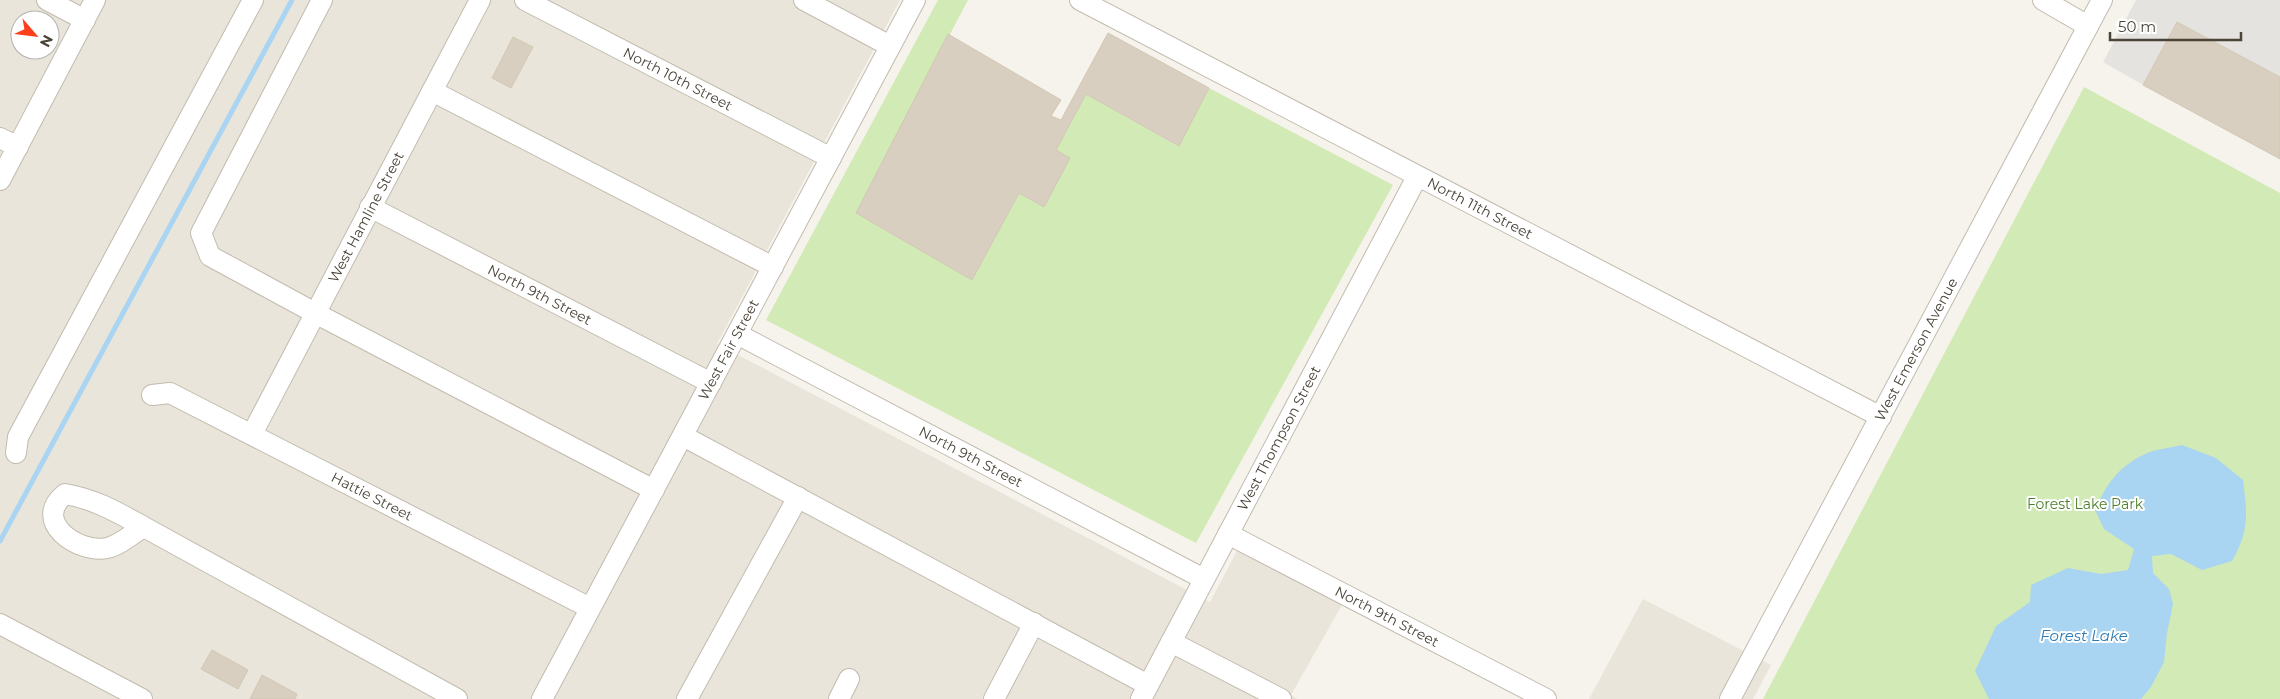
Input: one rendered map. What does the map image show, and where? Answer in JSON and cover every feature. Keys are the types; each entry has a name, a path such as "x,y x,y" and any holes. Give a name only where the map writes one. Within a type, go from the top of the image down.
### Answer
{"street":[{"path":"47,0 85,20"},
{"path":"0,180 9,142 85,20 95,0"},
{"path":"16,453 18,438 252,0"},
{"path":"322,0 201,233 210,256 315,314 654,490"},
{"name":"West Hamline Street","path":"252,434 480,0"},
{"name":"North 10th Street","path":"525,0 831,158"},
{"path":"804,0 890,46"},
{"name":"West Fair Street","path":"542,699 915,0"},
{"name":"North 11th Street","path":"1080,0 1880,417"},
{"path":"2043,0 2088,26"},
{"name":"West Emerson Avenue","path":"1730,699 2102,0"},
{"path":"432,91 773,267"},
{"name":"West Thompson Street","path":"1145,692 1418,177"},
{"name":"North 9th Street","path":"370,207 711,383"},
{"name":"North 9th Street","path":"737,334 1204,579"},
{"name":"Hattie Street","path":"152,395 170,393 590,608"},
{"path":"683,436 1034,624 1145,692"},
{"path":"687,699 798,497"},
{"path":"144,527 457,699"},
{"name":"North 9th Street","path":"1228,534 1546,699"},
{"path":"0,624 142,699"},
{"path":"994,699 1034,624"},
{"path":"1171,642 1281,699"},
{"path":"839,699 849,680"}],"shaded area":[{"path":"0,0 900,0 717,344 1210,602 1240,545 1343,603 1291,695 1297,699 0,699"},
{"path":"2136,0 2280,0 2280,77 2177,22 2143,85 2103,62"},
{"path":"1643,599 1771,665 1753,699 1589,699"}],"green space":[{"path":"938,0 968,0 856,213 1019,193 1044,207 1070,158 1056,150 1086,94 1178,146 1209,88 1393,185 1196,543 766,320"},
{"name":"Forest Lake Park","path":"2084,87 2280,193 2280,699 1763,699"}],"water":[{"name":"Forest Lake","path":"2182,445 2216,458 2243,480 2246,521 2242,540 2232,561 2202,570 2171,554 2152,556 2153,573 2169,589 2173,604 2164,662 2151,687 2141,699 1989,699 1975,671 1996,626 2030,602 2031,585 2068,568 2101,574 2128,570 2134,549 2104,529 2095,510 2108,485 2126,465 2147,453"}],"building":[{"path":"2177,22 2280,77 2280,159 2143,85"},
{"path":"1108,33 1209,88 1179,146 1086,94 1056,150 1070,158 1044,207 1019,193 972,280 856,213 948,34 1061,100 1051,116 1061,120"},
{"path":"513,37 533,47 511,88 492,78"},
{"path":"212,650 248,670 238,689 201,669"},
{"path":"262,675 297,694 295,699 250,699"}],"waterway":[{"path":"0,541 292,0"}]}
